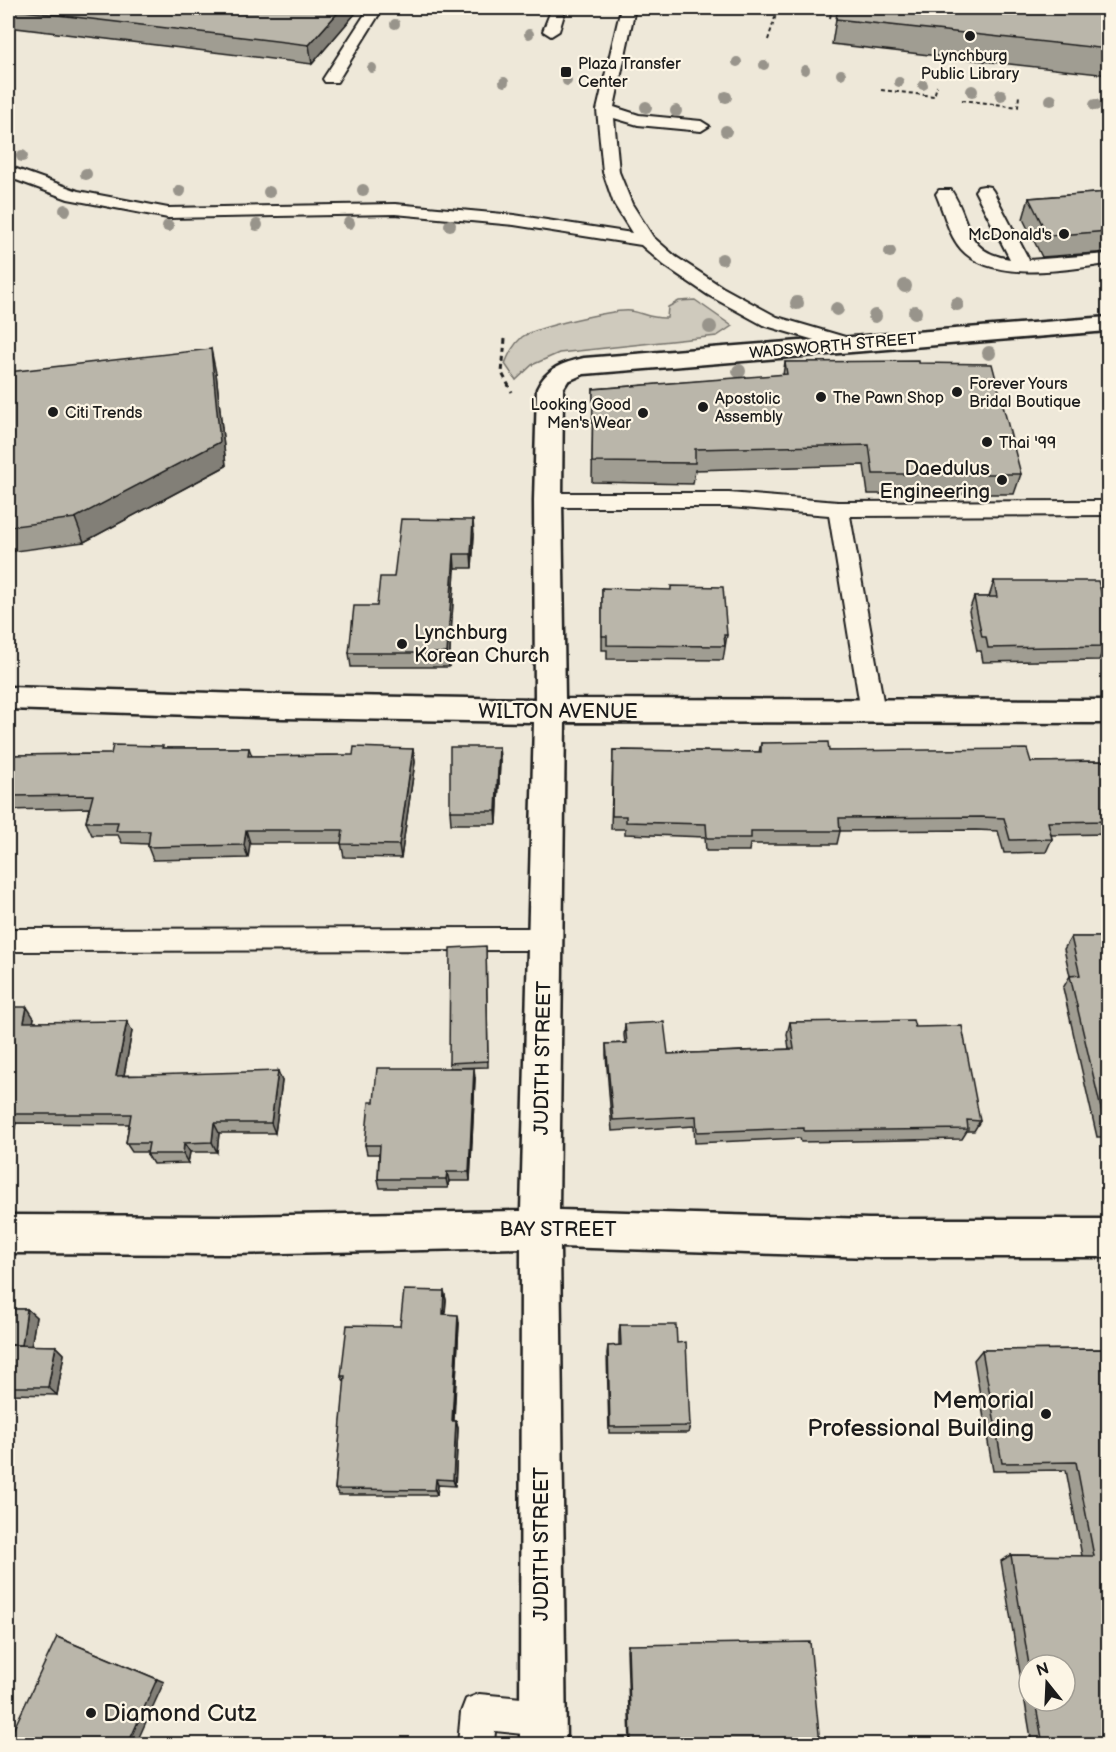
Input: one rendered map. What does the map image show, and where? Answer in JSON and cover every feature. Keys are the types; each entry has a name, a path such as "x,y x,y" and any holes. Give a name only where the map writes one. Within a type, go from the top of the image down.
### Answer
{"street":[{"name":"WADSWORTH STREET","path":"560,374 584,366 1108,324"},
{"name":"JUDITH STREET","path":"542,1731 540,1228 549,712 548,500 550,389 560,374"},
{"name":"WILTON AVENUE","path":"8,698 189,705 549,712 1108,712"},
{"name":"BAY STREET","path":"8,1234 230,1235 540,1228 869,1238 1108,1238"}],"lane":[{"path":"331,79 376,8"},
{"path":"551,31 560,8"},
{"path":"628,8 605,110 611,172 623,204 646,240 670,261 715,291 770,321 845,344"},
{"path":"605,110 638,120 701,126"},
{"path":"8,171 74,195 168,213 395,209 514,220 646,240"},
{"path":"984,191 1023,266"},
{"path":"945,194 967,244 978,255 999,264 1023,266 1108,259"},
{"path":"548,500 729,500 838,509 1108,508"},
{"path":"838,509 873,712"},
{"path":"8,940 544,939"},
{"path":"476,1744 479,1712 542,1731"}],"path":[{"path":"768,40 778,8"},
{"path":"830,18 832,8"},
{"path":"881,90 934,96 937,86"},
{"path":"962,100 1018,107 1019,95"},
{"path":"505,339 501,365 502,377 515,396"}],"shaded area":[{"path":"695,300 732,326 717,336 559,353 532,365 516,380 505,364 512,349 522,337 543,328 622,311 667,318 668,307 679,301"}],"building":[{"path":"8,8 342,8 309,45"},
{"path":"838,8 1108,8 1108,49 836,19"},
{"path":"1108,192 1108,231 1048,236 1029,198"},
{"path":"211,349 220,442 75,518 8,527 8,372"},
{"path":"919,361 919,363 992,364 1021,474 873,474 869,445 695,449 695,463 592,462 593,389 787,374 785,362"},
{"path":"401,519 473,520 471,554 454,554 447,653 349,653 354,606 377,606 380,577 394,577"},
{"path":"994,581 1098,581 1108,616 1108,634 1102,634 1105,646 988,648 986,637 982,637 974,597 997,597"},
{"path":"671,586 723,587 727,635 724,635 725,646 607,645 607,636 602,636 602,588 671,590"},
{"path":"828,742 829,751 1027,749 1031,762 1108,761 1108,821 1048,822 1052,839 1010,840 1004,818 982,817 839,818 840,831 751,831 751,838 707,838 706,824 626,822 626,816 612,816 613,750 761,752 761,743"},
{"path":"113,745 163,746 162,748 249,748 248,756 353,755 354,747 413,749 399,845 341,844 343,830 246,830 244,845 148,847 150,831 116,831 118,822 86,822 93,795 8,796 8,755 111,754"},
{"path":"450,747 499,747 496,811 450,811"},
{"path":"1071,937 1108,937 1108,1126 1105,1126 1070,976 1080,975"},
{"path":"486,946 488,1061 449,1063 450,948"},
{"path":"8,1007 27,1007 24,1022 127,1021 116,1076 278,1071 271,1123 214,1123 212,1142 184,1143 183,1154 147,1154 149,1143 126,1143 131,1114 8,1114"},
{"path":"913,1020 915,1027 962,1026 980,1121 967,1120 968,1129 804,1131 804,1128 697,1132 696,1116 613,1120 606,1044 627,1043 625,1024 664,1022 668,1054 794,1049 790,1022"},
{"path":"377,1068 474,1068 469,1172 447,1172 446,1179 378,1179 380,1145 365,1145 369,1102 374,1102"},
{"path":"404,1290 444,1291 443,1314 458,1315 452,1421 456,1421 453,1480 436,1479 435,1490 335,1489 345,1376 341,1376 347,1325 400,1326"},
{"path":"8,1309 27,1309 22,1345 8,1345"},
{"path":"620,1325 676,1325 677,1343 686,1342 690,1426 610,1427 608,1346 621,1345"},
{"path":"8,1345 56,1346 48,1387 8,1387"},
{"path":"1108,1349 1108,1744 1043,1744 1037,1713 1077,1713 1077,1653 1027,1653 1011,1555 1094,1556 1076,1462 1002,1463 982,1350"},
{"name":"Diamond Cutz","path":"57,1637 157,1679 128,1744 8,1744"},
{"path":"810,1642 820,1744 631,1744 628,1645"}],"place":[{"name":"Lynchburg Public Library","path":"970,36"},
{"name":"Plaza Transfer Center","path":"566,72"},
{"name":"McDonald's","path":"1064,234"},
{"name":"Forever Yours Bridal Boutique","path":"957,392"},
{"name":"The Pawn Shop","path":"821,397"},
{"name":"Apostolic Assembly","path":"703,407"},
{"name":"Citi Trends","path":"53,412"},
{"name":"Looking Good Men's Wear","path":"643,413"},
{"name":"Thai '99","path":"987,442"},
{"name":"Daedulus Engineering","path":"1002,480"},
{"name":"Lynchburg Korean Church","path":"402,644"},
{"name":"Memorial Professional Building","path":"1046,1414"},
{"name":"Diamond Cutz","path":"91,1713"}]}
